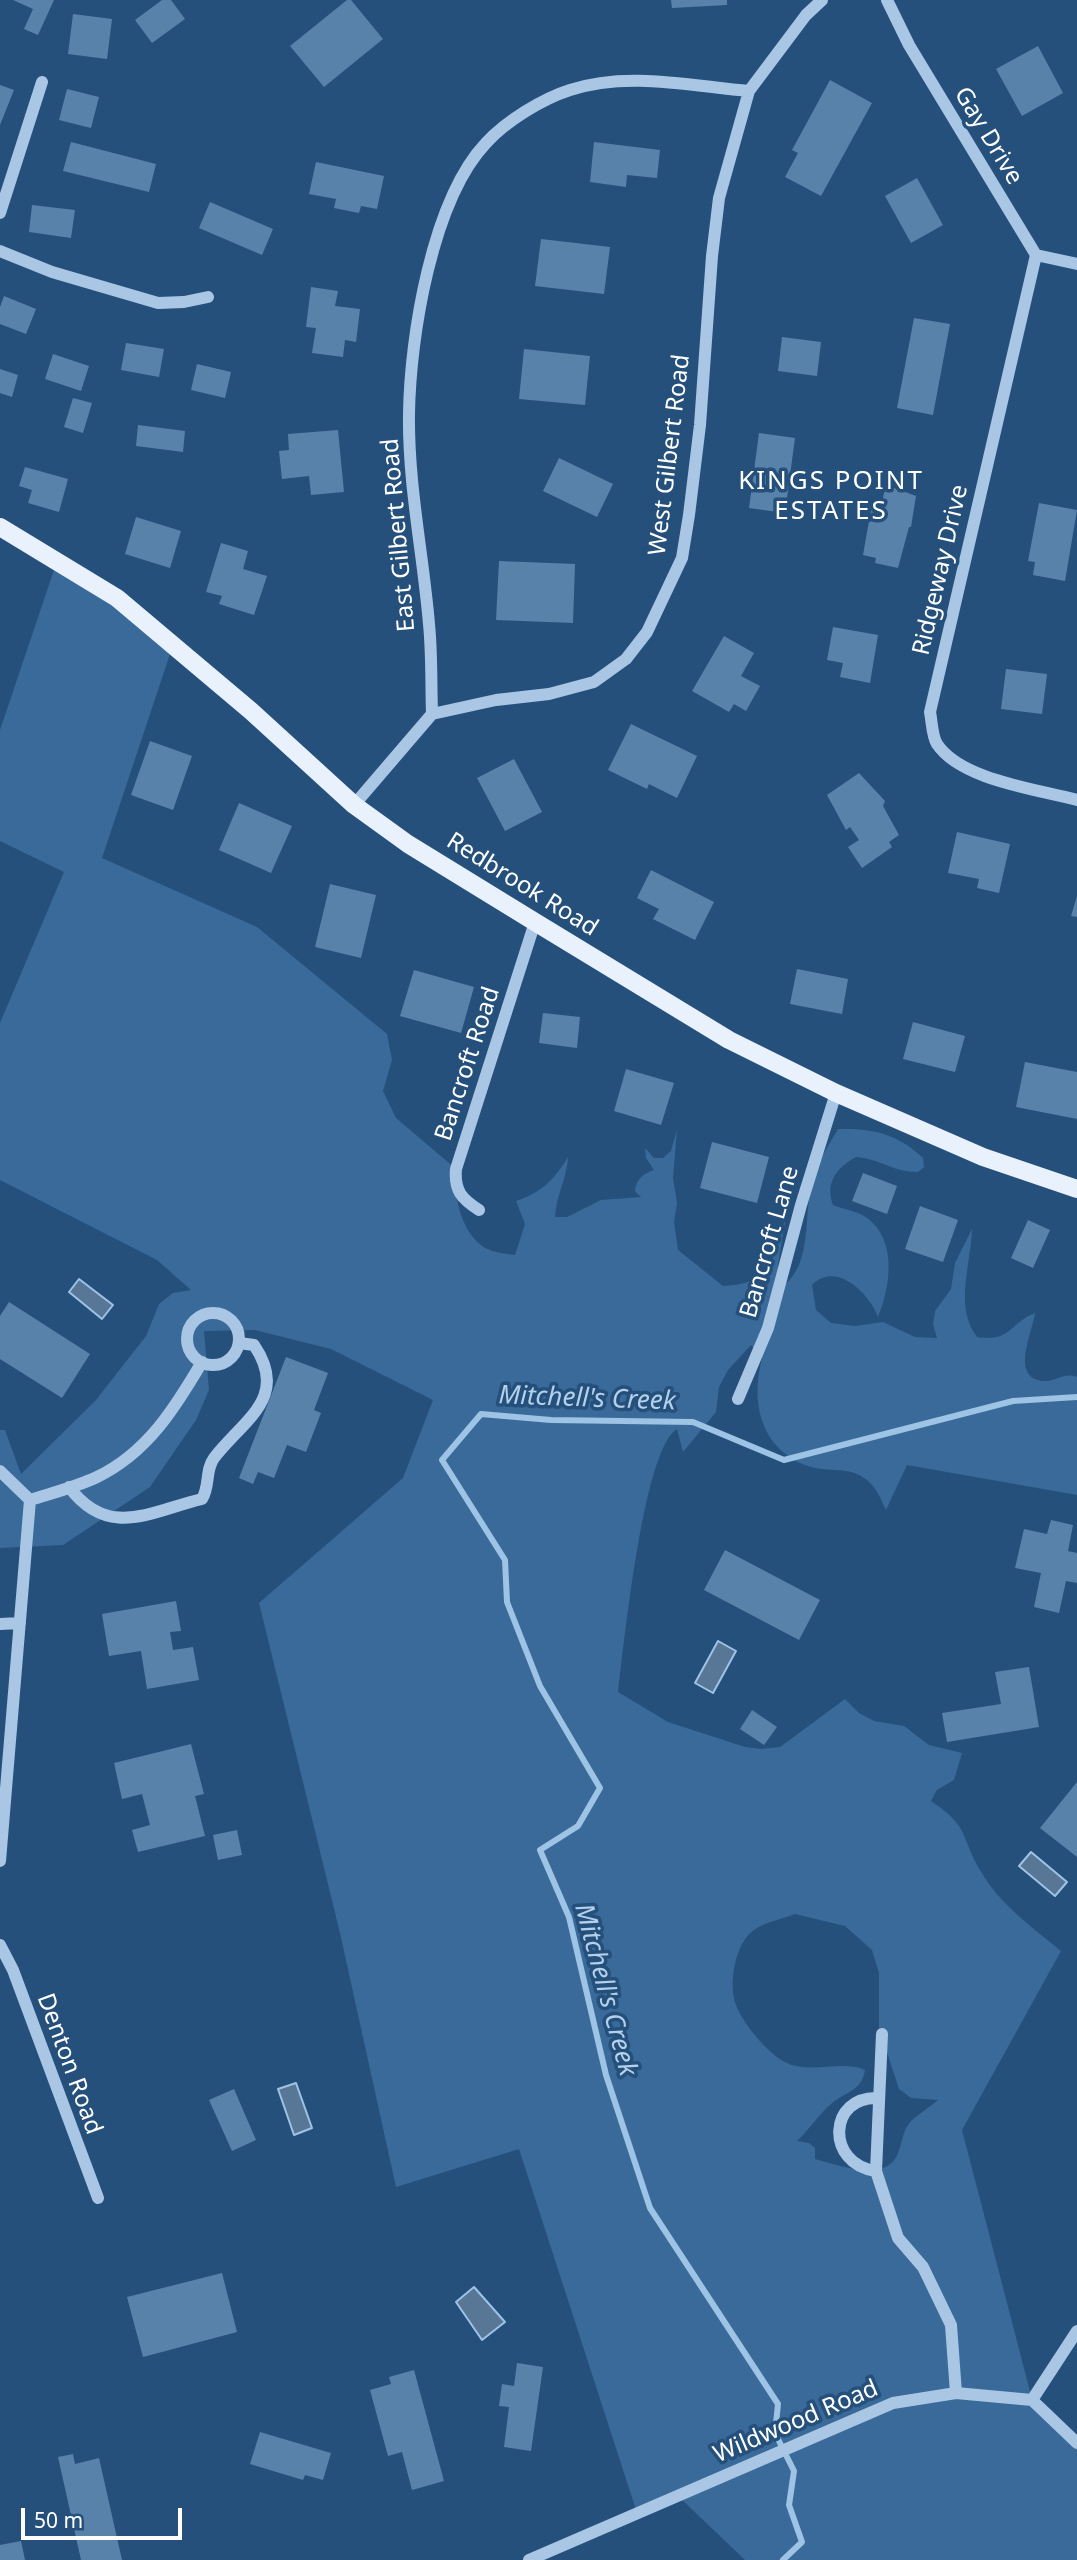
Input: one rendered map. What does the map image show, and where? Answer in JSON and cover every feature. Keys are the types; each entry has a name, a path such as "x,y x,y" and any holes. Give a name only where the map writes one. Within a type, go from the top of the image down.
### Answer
{"main road":[{"name":"Redbrook Road","path":"0,527 117,598 251,710 354,805 408,844 729,1040 836,1093 983,1157 1077,1189"}],"street":[{"path":"749,91 806,15 822,0"},
{"name":"Gay Drive","path":"887,0 909,45 1036,255"},
{"name":"East Gilbert Road","path":"432,714 429,625 413,508 409,412 425,284 440,230 461,177 495,134 519,116 570,90 626,80 749,91"},
{"path":"0,213 42,82"},
{"name":"West Gilbert Road","path":"432,714 496,700 549,694 594,682 626,659 647,632 665,600 682,558 691,502 719,198 749,91"},
{"path":"0,251 52,272 158,303 184,302 208,297"},
{"path":"1036,255 1077,264"},
{"name":"Ridgeway Drive","path":"1036,255 930,712 935,741 949,759 966,770 1077,800"},
{"path":"354,805 432,714"},
{"name":"Bancroft Road","path":"479,1210 464,1200 456,1190 456,1169 535,922"},
{"name":"Bancroft Lane","path":"738,1399 768,1328 801,1205 836,1093"},
{"path":"215,1313 224,1315 236,1327 239,1343 225,1362 209,1364 202,1362 189,1350 187,1341 191,1324 198,1317 215,1313"},
{"path":"69,1487 79,1501 110,1517 128,1520 202,1499 208,1489 211,1461 264,1402 268,1379 264,1360 254,1345 239,1343"},
{"path":"30,1500 97,1477 136,1452 160,1427 202,1362"},
{"path":"0,1471 30,1500"},
{"path":"0,1861 2,1805 30,1500"},
{"path":"0,1624 19,1623"},
{"name":"Denton Road","path":"0,1945 13,1970 98,2197"},
{"path":"882,2034 876,2171 898,2238 923,2267 951,2325 956,2393"},
{"path":"876,2171 864,2169 848,2160 840,2137 844,2114 850,2105 858,2099 879,2098"},
{"path":"1077,2331 1032,2400 1077,2443"},
{"name":"Wildwood Road","path":"529,2560 893,2403 956,2393 1032,2400"}],"shaded area":[{"path":"57,561 173,645 102,858 257,927 387,1034 392,1060 383,1091 396,1118 456,1169 456,1192 462,1216 473,1237 482,1245 492,1251 515,1255 525,1224 516,1201 547,1184 568,1157 555,1217 567,1217 601,1200 641,1197 635,1191 637,1183 643,1175 654,1170 646,1158 645,1148 654,1158 663,1158 671,1151 677,1129 673,1178 677,1203 674,1222 678,1250 723,1286 740,1284 752,1280 768,1266 774,1256 786,1216 778,1265 781,1287 792,1277 799,1265 815,1172 838,1129 874,1131 894,1138 914,1150 923,1158 924,1167 918,1172 909,1171 856,1157 838,1171 831,1183 833,1205 864,1216 875,1225 882,1236 889,1263 883,1305 878,1317 860,1290 841,1278 831,1276 821,1278 812,1285 816,1310 831,1323 855,1326 883,1322 915,1337 937,1338 933,1324 935,1311 951,1289 955,1263 972,1229 965,1299 966,1313 977,1337 1004,1335 1035,1313 1026,1353 1028,1372 1033,1378 1044,1381 1077,1377 1077,1495 907,1465 886,1510 873,1487 861,1476 849,1471 808,1466 779,1449 763,1423 758,1392 762,1359 751,1345 728,1370 719,1387 716,1412 683,1452 677,1429 665,1444 654,1472 637,1551 618,1692 668,1722 745,1747 761,1749 780,1747 845,1699 859,1713 874,1721 904,1726 929,1745 962,1753 954,1780 937,1790 931,1801 952,1818 963,1832 980,1870 997,1894 1061,1951 962,2130 1032,2399 1077,2443 1077,2560 745,2560 678,2496 637,2513 519,2149 396,2187 340,1933 259,1603 403,1478 433,1400 331,1349 255,1330 204,1331 209,1390 196,1420 150,1487 63,1545 0,1548 0,1430 5,1430 21,1474 96,1400 146,1336 159,1304 173,1293 191,1290 157,1260 0,1180 0,1023 64,872 0,841 0,730","holes":["795,1914 845,1926 872,1950 879,1973 879,2028 899,2089 911,2098 938,2100 909,2123 894,2161 875,2170 849,2168 815,2159 815,2148 809,2143 797,2141 827,2108 857,2087 865,2070 846,2066 804,2067 785,2062 771,2052 750,2028 739,2012 734,1996 733,1975 738,1954 747,1936 758,1927"]},
{"path":"79,1279 113,1305 102,1319 69,1292"},
{"path":"718,1641 736,1651 713,1693 695,1683"},
{"path":"1031,1852 1067,1882 1055,1896 1019,1866"},
{"path":"296,2083 312,2128 294,2135 278,2089"},
{"path":"474,2287 505,2322 482,2340 456,2302"}],"building":[{"path":"13,0 54,0 38,35 24,29 33,9"},
{"path":"162,0 171,0 185,19 152,43 135,20"},
{"path":"347,0 351,0 383,39 324,87 290,46"},
{"path":"671,0 727,0 727,5 672,8"},
{"path":"73,14 112,19 107,59 68,54"},
{"path":"1038,46 1063,93 1022,116 996,69"},
{"path":"830,80 872,103 821,196 785,177 798,153 792,150"},
{"path":"0,85 14,90 0,125"},
{"path":"67,89 99,97 91,128 59,120"},
{"path":"71,142 156,164 149,192 63,171"},
{"path":"594,142 660,150 657,178 627,175 626,187 590,182"},
{"path":"316,162 384,176 377,209 361,206 359,213 334,208 336,199 309,194"},
{"path":"917,178 943,225 911,243 885,196"},
{"path":"210,202 273,229 262,255 199,228"},
{"path":"32,205 75,210 71,238 29,232"},
{"path":"541,239 610,247 604,294 535,286"},
{"path":"311,287 338,291 335,306 360,309 356,342 345,340 343,357 312,353 316,328 306,327"},
{"path":"4,296 36,309 26,334 0,324 0,307"},
{"path":"914,318 950,324 933,415 897,408"},
{"path":"782,337 821,342 817,376 778,371"},
{"path":"126,343 164,349 159,377 121,370"},
{"path":"524,349 590,356 585,405 519,399"},
{"path":"53,354 89,366 81,391 45,379"},
{"path":"197,364 231,372 225,398 191,390"},
{"path":"0,369 18,375 12,397 0,393"},
{"path":"73,398 92,403 83,433 64,427"},
{"path":"138,425 185,431 183,452 136,446"},
{"path":"338,430 344,492 311,495 309,476 282,479 279,451 289,450 288,434"},
{"path":"759,433 795,438 785,513 749,508"},
{"path":"559,458 613,484 597,517 543,491"},
{"path":"25,467 68,479 59,512 28,503 32,490 19,486"},
{"path":"886,485 916,496 911,527 898,568 875,563 876,558 863,555 872,504 881,506"},
{"path":"1039,503 1077,510 1065,581 1033,575 1035,562 1028,561"},
{"path":"136,517 181,531 170,568 125,554"},
{"path":"221,543 248,551 243,569 267,576 254,615 219,604 222,596 206,592"},
{"path":"499,561 575,564 573,623 496,620"},
{"path":"833,627 878,635 870,683 840,677 843,663 827,660"},
{"path":"724,636 754,653 741,676 760,686 746,711 734,704 729,712 692,691"},
{"path":"1006,669 1047,674 1042,714 1001,709"},
{"path":"631,724 697,756 677,798 649,784 647,789 608,770"},
{"path":"150,741 192,756 173,810 131,795"},
{"path":"514,759 542,812 505,831 477,778"},
{"path":"859,773 885,801 883,806 899,835 889,842 892,847 862,868 848,847 859,840 850,827 846,830 827,795"},
{"path":"239,803 292,826 271,873 219,850"},
{"path":"957,832 1010,844 999,893 977,888 979,879 948,873"},
{"path":"651,870 714,902 695,940 653,919 659,909 637,898"},
{"path":"330,884 376,895 361,958 315,947"},
{"path":"1077,896 1077,917 1071,916"},
{"path":"797,969 848,979 842,1014 790,1004"},
{"path":"414,970 474,987 461,1033 400,1016"},
{"path":"543,1013 580,1017 577,1048 539,1043"},
{"path":"913,1022 965,1036 955,1072 903,1059"},
{"path":"1025,1062 1077,1072 1077,1119 1016,1107"},
{"path":"626,1069 674,1083 661,1125 614,1111"},
{"path":"712,1142 769,1157 757,1203 700,1188"},
{"path":"863,1173 897,1186 887,1214 852,1201"},
{"path":"920,1206 958,1220 943,1262 905,1249"},
{"path":"1028,1220 1050,1230 1033,1268 1011,1258"},
{"path":"9,1302 90,1354 62,1398 0,1359 0,1316"},
{"path":"286,1357 328,1373 314,1410 321,1413 306,1452 287,1445 274,1478 258,1472 253,1484 239,1478"},
{"path":"1051,1520 1073,1525 1068,1551 1077,1553 1077,1583 1066,1581 1059,1613 1034,1607 1041,1573 1015,1568 1024,1529 1047,1534"},
{"path":"725,1550 820,1600 799,1640 704,1590"},
{"path":"176,1601 181,1631 170,1632 173,1650 193,1647 199,1680 147,1689 141,1651 109,1656 102,1614"},
{"path":"1029,1667 1039,1727 947,1742 942,1713 1001,1704 995,1672"},
{"path":"752,1710 777,1727 764,1745 740,1729"},
{"path":"191,1744 204,1794 195,1796 205,1836 138,1852 132,1830 150,1825 142,1794 122,1799 114,1763"},
{"path":"1077,1782 1077,1857 1040,1828"},
{"path":"237,1830 242,1855 218,1860 213,1835"},
{"path":"234,2089 256,2140 232,2151 209,2100"},
{"path":"222,2273 237,2332 143,2357 127,2297"},
{"path":"517,2363 543,2367 531,2451 504,2447 509,2407 499,2406 502,2384 514,2386"},
{"path":"414,2370 444,2481 412,2490 402,2452 388,2456 370,2390 391,2384 389,2377"},
{"path":"260,2432 331,2453 323,2480 305,2475 303,2480 250,2464"},
{"path":"73,2454 75,2464 99,2458 122,2560 81,2560 58,2457"},
{"path":"21,2541 25,2560 0,2560 0,2545"}],"waterway":[{"name":"Mitchell's Creek","path":"783,2560 802,2542 789,2505 794,2471 775,2433 778,2404 650,2208 606,2075 569,1917 540,1850 578,1826 600,1788 540,1686 507,1602 505,1560 442,1460 481,1414 551,1420 693,1422 784,1460 1013,1401 1077,1397"}],"district":[{"name":"KINGS POINT ESTATES","path":"831,497"}]}
